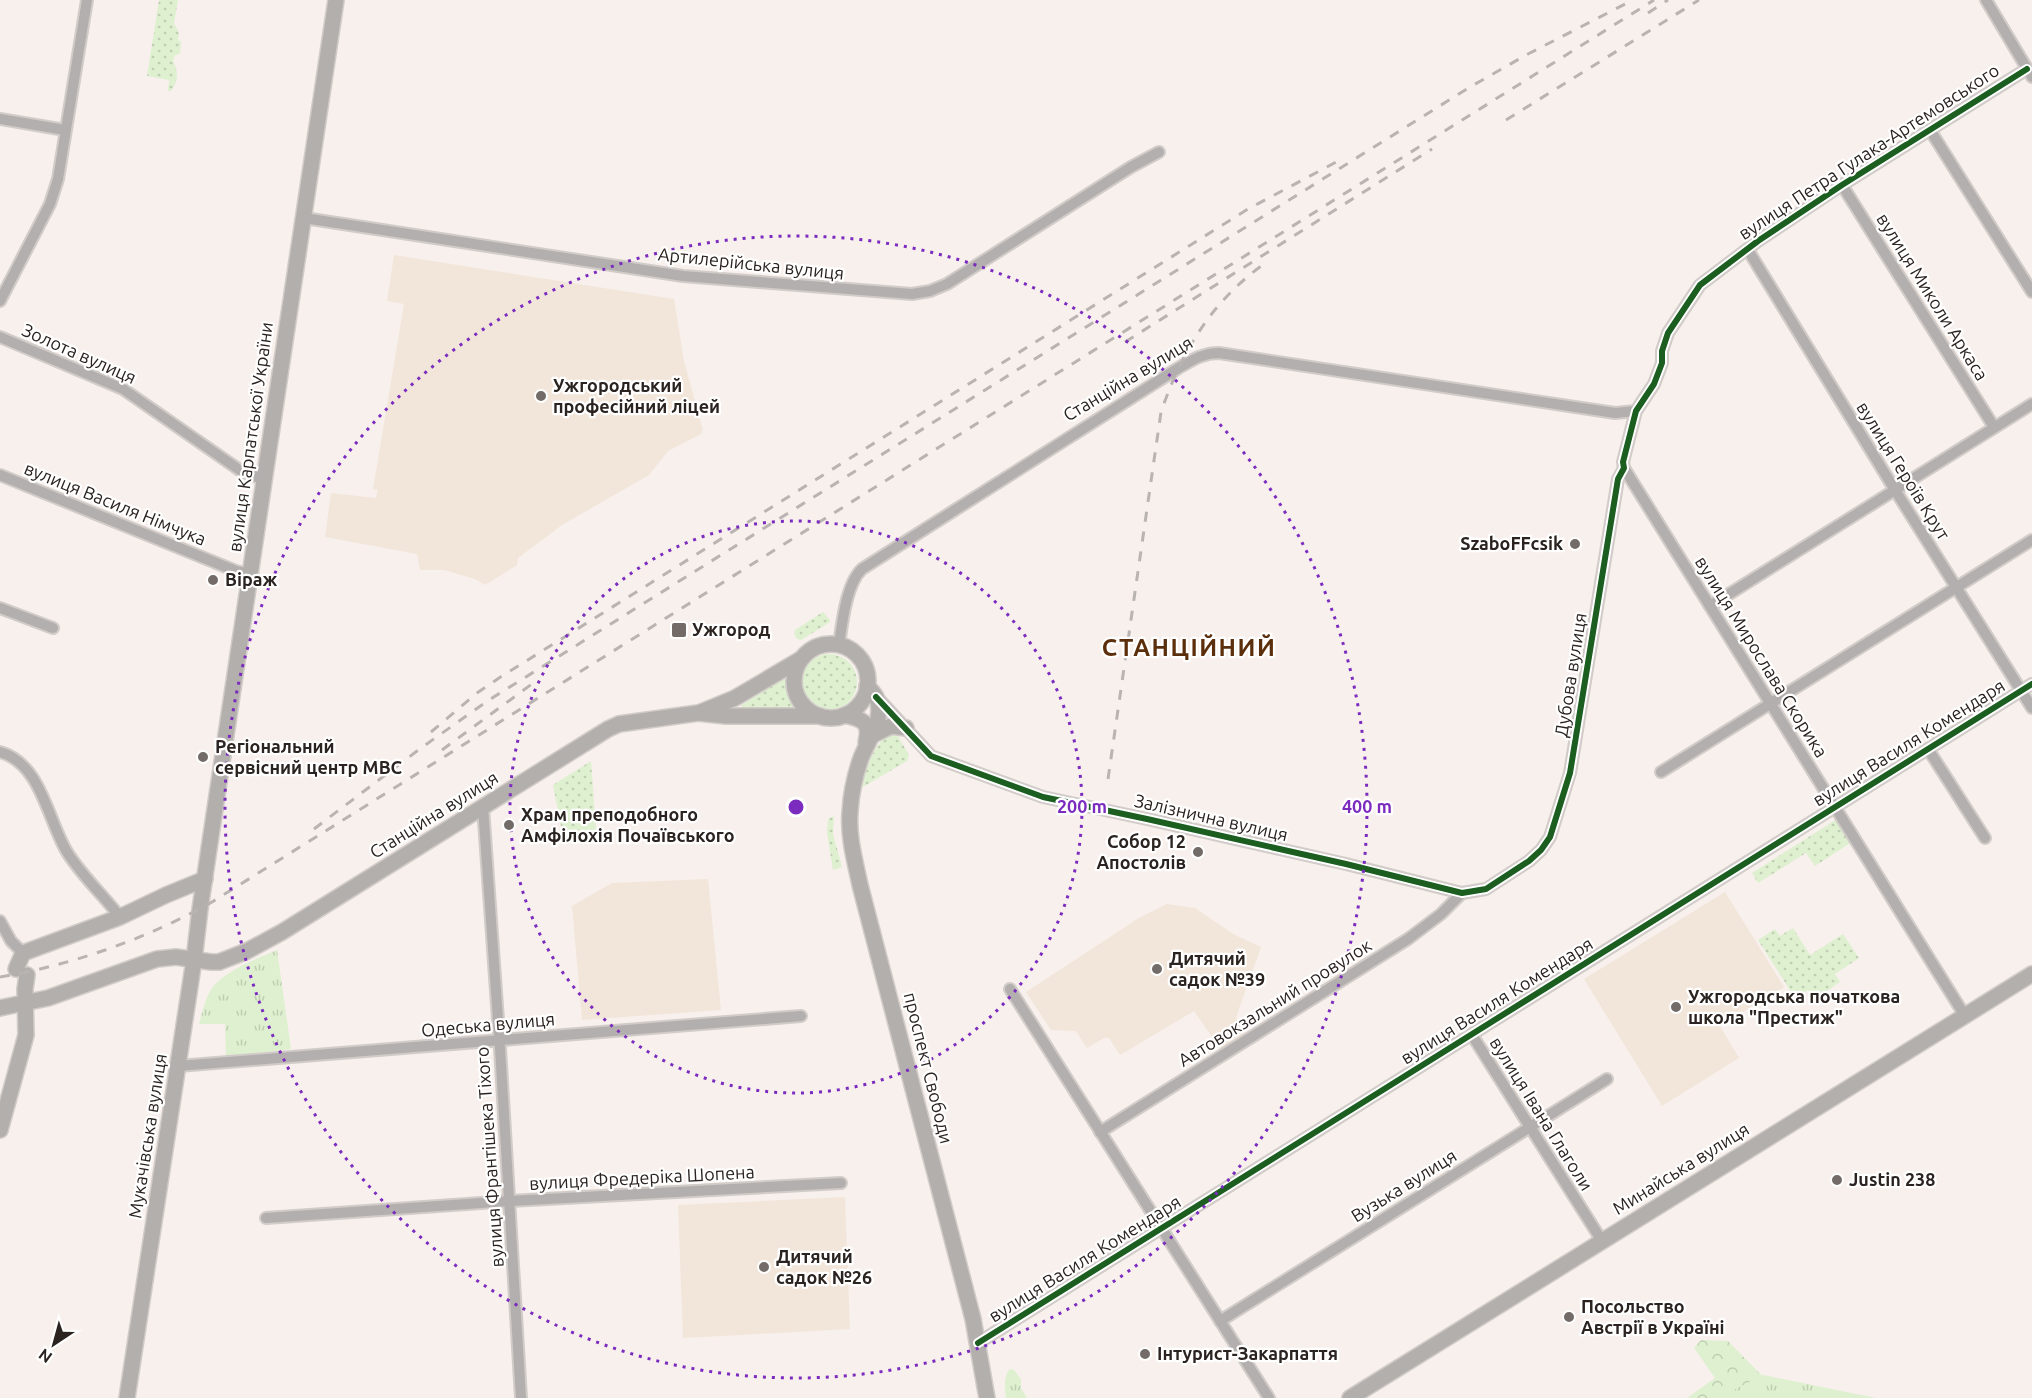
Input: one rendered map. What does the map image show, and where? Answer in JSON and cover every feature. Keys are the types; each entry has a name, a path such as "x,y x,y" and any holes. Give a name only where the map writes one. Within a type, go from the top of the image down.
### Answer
{"main road":[{"name":"вулиця Карпатської України","path":"205,879 336,0"},
{"path":"831,644 839,645 849,649 860,658 872,691 845,715 833,718 820,716 803,706 794,688 796,668 801,659 814,648 831,644"},
{"name":"Станційна вулиця","path":"698,713 735,698 801,659"},
{"name":"проспект Свободи","path":"872,691 878,717 854,780 850,831 852,848 978,1343 987,1398"},
{"name":"Станційна вулиця","path":"22,974 48,998 157,959 176,957 219,962 247,951 282,932 619,724 698,713 744,716 820,716"},
{"path":"845,715 858,718 866,725 869,741 891,726 906,728"},
{"path":"0,1008 22,974 120,917 205,879"},
{"name":"Мукачівська вулиця","path":"128,1398 195,960 205,879"},
{"path":"0,1130 26,1035 22,974"},
{"name":"Минайська вулиця","path":"1350,1398 1965,1016 2031,978"}],"street":[{"path":"0,301 50,204 58,179 87,0"},
{"path":"1986,0 2030,73"},
{"name":"вулиця Петра Гулака-Артемовського","path":"1636,411 1654,384 1662,363 1662,351 1668,333 1700,285 1758,241 1842,185 1930,130 2030,73"},
{"path":"0,119 65,130"},
{"path":"1930,130 2032,292"},
{"name":"Артилерійська вулиця","path":"304,218 683,276 912,294 930,291 946,284 1131,166 1159,152"},
{"name":"вулиця Миколи Аркаса","path":"1842,185 1994,428"},
{"name":"вулиця Героїв Крут","path":"1748,250 2032,708"},
{"name":"Золота вулиця","path":"0,337 123,389 241,471 265,480"},
{"name":"Станційна вулиця","path":"839,645 845,611 855,579 862,569 1184,365 1207,353 1230,354 1615,413 1636,411"},
{"path":"1710,606 2032,404"},
{"name":"Дубова вулиця","path":"1462,893 1486,889 1506,878 1541,850 1550,837 1570,773 1618,479 1624,468 1623,462 1636,411"},
{"name":"вулиця Мирослава Скорика","path":"1624,468 1965,1016"},
{"name":"вулиця Василя Німчука","path":"0,475 237,571 251,574"},
{"path":"1661,772 2032,540"},
{"path":"0,608 53,628"},
{"name":"вулиця Василя Комендаря","path":"978,1343 2032,684"},
{"name":"Залізнична вулиця","path":"872,691 931,756 1043,797 1462,893"},
{"path":"1928,749 1985,838"},
{"path":"0,752 19,762 32,774 68,853 120,917"},
{"name":"вулиця Франтішека Тіхого","path":"483,807 500,1041 521,1398"},
{"name":"Автовокзальний провулок","path":"1100,1132 1408,939 1441,914 1462,893"},
{"path":"0,921 11,941 22,974"},
{"path":"1010,989 1269,1398"},
{"name":"Одеська вулиця","path":"178,1066 801,1016"},
{"name":"вулиця Івана Глаголи","path":"1472,1035 1602,1241"},
{"name":"Вузька вулиця","path":"1220,1321 1606,1079"},
{"name":"вулиця Фредеріка Шопена","path":"266,1218 510,1201 841,1183"}],"shaded area":[{"name":"Ужгородський професійний ліцей","path":"394,255 674,299 684,361 703,430 701,434 668,451 649,475 562,525 518,558 517,565 485,585 475,579 444,570 420,570 417,554 325,537 331,493 376,498 378,490 373,489 404,304 387,301"},
{"path":"708,879 721,1010 582,1020 572,906 612,883"},
{"name":"Ужгородська початкова школа \"Престиж\"","path":"1725,892 1784,987 1720,1026 1739,1058 1662,1106 1584,979"},
{"name":"Дитячий садок №39","path":"1167,904 1195,908 1233,934 1261,947 1236,1017 1246,1036 1222,1051 1194,1011 1120,1055 1109,1038 1104,1038 1087,1048 1076,1031 1051,1030 1026,992 1139,918"},
{"name":"Дитячий садок №26","path":"845,1197 850,1329 683,1338 678,1205"}],"green space":[{"path":"159,0 178,0 174,23 179,33 178,40 181,42 180,54 175,55 173,61 177,76 171,91 168,91 169,80 147,76"},
{"path":"823,612 830,622 801,640 797,639 794,634 795,630"},
{"path":"829,654 840,656 849,662 855,671 857,682 855,693 849,702 840,708 829,710 818,708 809,702 803,693 801,682 803,671 809,662 818,656"},
{"path":"786,677 788,695 795,707 793,709 741,708 742,705"},
{"path":"889,734 898,736 909,755 907,761 863,787 871,758"},
{"path":"591,761 596,830 562,831 553,785"},
{"path":"834,816 833,834 842,867 833,870 827,833 828,819"},
{"path":"1837,819 1852,842 1815,866 1806,853 1758,883 1752,873"},
{"path":"1793,928 1810,955 1843,934 1859,958 1835,974 1840,982 1815,999 1808,990 1795,998 1758,940 1775,929 1780,936"},
{"path":"277,950 291,1049 226,1057 225,1024 199,1024 207,996 217,982 225,976"},
{"path":"1701,1340 1728,1341 1767,1381 1843,1398 1687,1398 1715,1378 1694,1348"},
{"path":"1010,1369 1014,1370 1021,1379 1021,1388 1027,1398 1006,1398 1005,1379"},
{"path":"1763,1375 1876,1398 1718,1398"}],"railway":[{"path":"314,829 489,700 1470,87 1528,54 1633,0"},
{"path":"0,977 55,965 109,948 162,927 212,902 1654,0"},
{"path":"1648,13 1668,0"},
{"path":"1506,120 1699,0"},
{"path":"1125,342 1432,149"},
{"path":"431,732 477,693 499,678 1248,209 1340,160"},
{"path":"1108,779 1161,412 1178,368 1200,329 1228,295 1264,264"},
{"path":"442,750 536,681"}],"cycle path":[{"path":"876,697 931,756 1043,797 1346,864 1462,893 1486,889 1529,861 1550,837 1570,773 1618,479 1624,468 1623,462 1636,411 1654,384 1662,363 1662,351 1668,333 1700,285 1758,241 1842,185 2027,69"},
{"path":"978,1343 2032,684"}],"place":[{"name":"Ужгородський професійний ліцей","path":"541,396"},
{"name":"SzaboFFcsik","path":"1575,544"},
{"name":"Віраж","path":"213,580"},
{"name":"Ужгород","path":"679,630"},
{"name":"Регіональний сервісний центр МВС","path":"203,757"},
{"name":"Храм преподобного Амфілохія Почаївського","path":"509,825"},
{"name":"Собор 12 Апостолів","path":"1198,852"},
{"name":"Дитячий садок №39","path":"1157,969"},
{"name":"Ужгородська початкова школа \"Престиж\"","path":"1676,1007"},
{"name":"Justin 238","path":"1837,1180"},
{"name":"Дитячий садок №26","path":"764,1267"},
{"name":"Посольство Австрії в Україні","path":"1569,1317"},
{"name":"Інтурист-Закарпаття","path":"1145,1354"}],"district":[{"name":"СТАНЦІЙНИЙ","path":"1189,648"}]}
